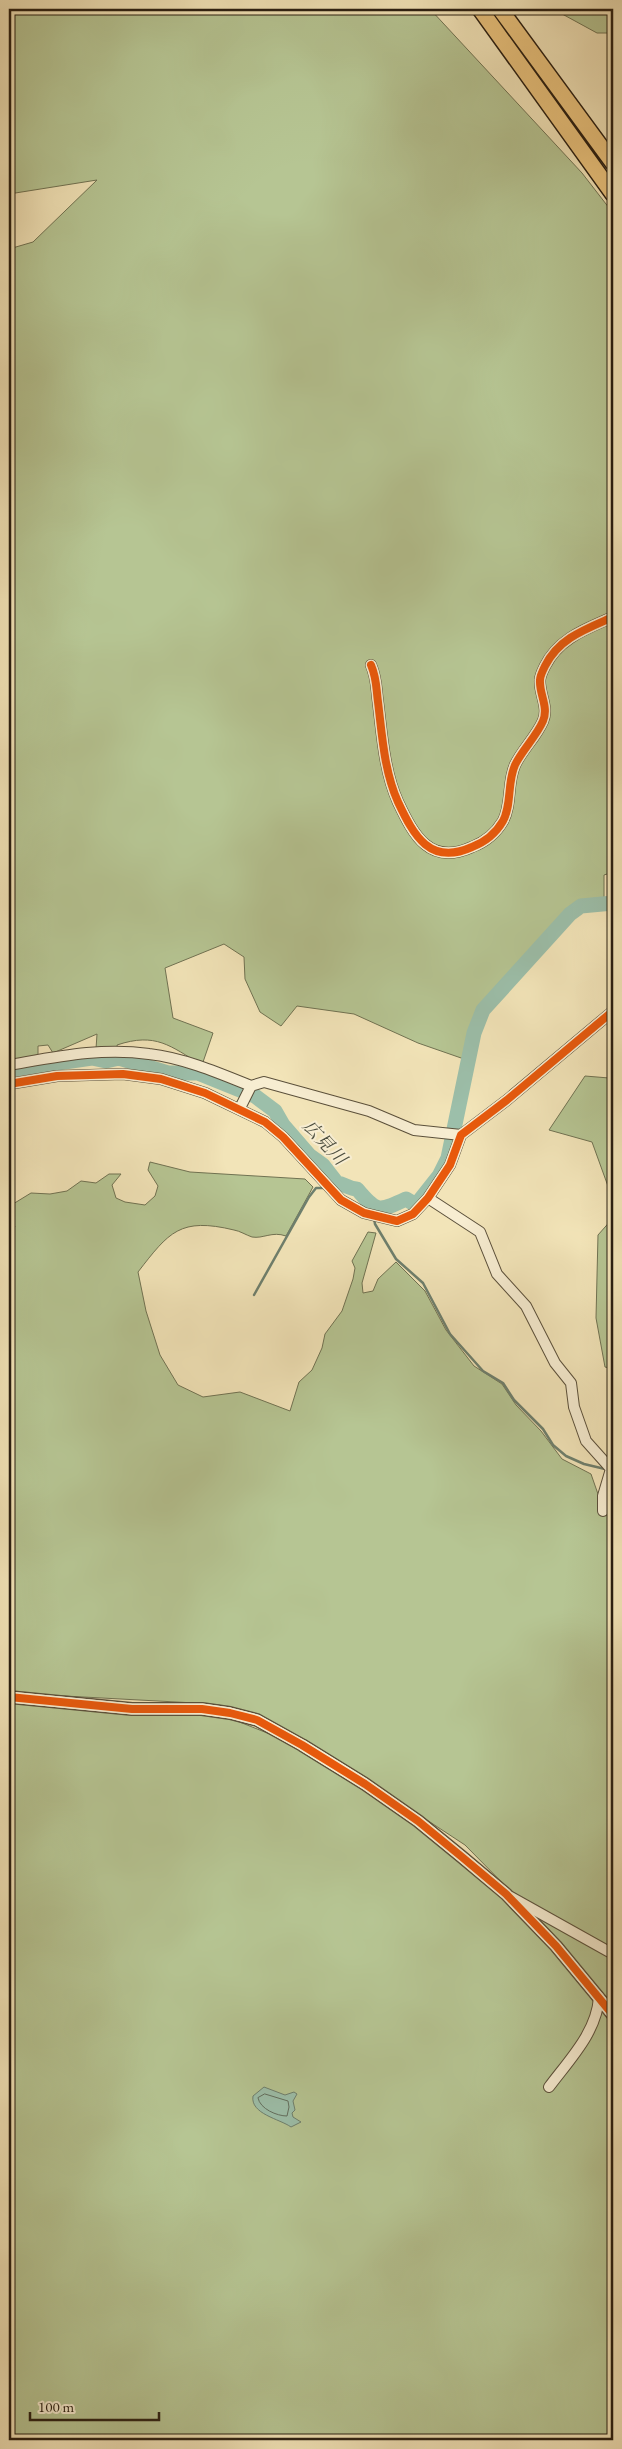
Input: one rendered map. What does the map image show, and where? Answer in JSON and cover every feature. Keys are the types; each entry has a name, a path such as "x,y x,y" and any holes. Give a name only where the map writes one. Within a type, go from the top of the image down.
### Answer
{"main road":[{"path":"480,9 613,194"},
{"path":"500,9 613,163"}],"street":[{"path":"372,665 378,684 377,697 391,782 398,800 411,826 427,847 442,853 460,853 489,837 504,820 514,768 544,720 545,708 540,680 554,651 577,632 613,617"},
{"path":"9,1084 66,1075 134,1074 161,1079 241,1106 283,1137 341,1200 364,1213 378,1218 390,1221 403,1220 419,1209 450,1165 459,1135 507,1100 613,1011"},
{"path":"9,1065 93,1052 150,1054 178,1060 250,1088"},
{"path":"241,1106 250,1088 264,1082 369,1110 414,1130 459,1135"},
{"path":"428,1198 480,1232 497,1274 526,1306 537,1324 555,1363 570,1383 574,1407 586,1441 610,1472 603,1496 603,1511"},
{"path":"9,1697 132,1709 202,1710 230,1713 256,1720 310,1750 418,1821 506,1894 556,1946 613,2015"},
{"path":"506,1894 613,1954"},
{"path":"549,2087 588,2035 598,2010 599,1997"}],"shaded area":[{"path":"9,9 430,9 582,173 613,213 613,872 604,875 604,900 581,902 569,911 482,1006 474,1022 464,1059 418,1043 354,1014 297,1006 281,1026 260,1012 245,979 244,957 224,944 165,968 173,1018 213,1033 202,1065 171,1047 153,1041 131,1041 117,1045 118,1051 96,1049 97,1034 53,1053 48,1045 38,1046 38,1057 11,1062 9,1056 9,249 33,242 97,180 9,194"},
{"path":"553,9 613,9 613,33 597,33"},
{"path":"613,1050 613,1200 592,1142 549,1130 585,1076 609,1078"},
{"path":"150,1162 190,1172 305,1179 313,1187 286,1236 276,1234 252,1237 216,1226 201,1225 188,1227 177,1231 158,1247 138,1272 146,1311 160,1355 178,1385 203,1397 240,1392 290,1411 299,1382 312,1370 322,1348 325,1334 342,1311 353,1279 355,1268 352,1261 368,1232 376,1233 362,1283 363,1293 373,1291 378,1279 396,1262 425,1291 446,1330 474,1366 502,1384 516,1405 541,1431 562,1459 591,1474 599,1497 608,1505 613,1505 613,2005 539,1920 465,1845 308,1742 257,1716 219,1705 9,1693 9,1230 15,1227 11,1217 13,1204 31,1193 50,1194 67,1191 81,1181 96,1183 109,1174 121,1174 112,1185 116,1198 125,1202 145,1205 155,1196 158,1186 148,1170"},
{"path":"613,1218 613,1369 605,1367 596,1318 598,1235"},
{"path":"9,1701 139,1715 203,1715 232,1719 310,1750 414,1822 510,1904 565,1962 613,2022 613,2440 9,2440"}],"water":[{"path":"264,2087 285,2095 294,2092 297,2094 293,2101 295,2110 292,2113 293,2117 301,2122 291,2127 261,2112 253,2102 253,2096"}],"waterway":[{"name":"広見川","path":"9,1070 92,1058 106,1061 119,1058 168,1073 198,1073 255,1096 275,1111 283,1125 309,1155 323,1165 337,1183 357,1189 369,1203 379,1208 384,1208 406,1199 416,1205 439,1176 448,1158 474,1033 483,1010 570,914 581,906 613,903"},
{"path":"254,1295 309,1197 316,1188 324,1188"},
{"name":"広見川","path":"372,1206 373,1212"},
{"path":"374,1218 375,1224 396,1259 423,1283 450,1334 483,1371 503,1383 514,1400 543,1429 553,1445 566,1456 584,1464 605,1469"}],"cycle path":[{"path":"371,665 376,684 382,740 393,790 398,802 410,826 425,844 434,850 445,853 457,852 486,840 503,821 508,808 511,779 515,765 545,716 540,678 551,656 566,641 613,617"},
{"path":"9,1084 57,1076 123,1074 161,1079 205,1093 265,1122 283,1137 341,1200 364,1213 397,1221 413,1214 428,1198 450,1165 461,1135 507,1100 613,1011"},
{"path":"9,1697 132,1709 202,1709 230,1713 257,1720 365,1784 418,1821 462,1857 506,1894 556,1946 613,2015"}]}
